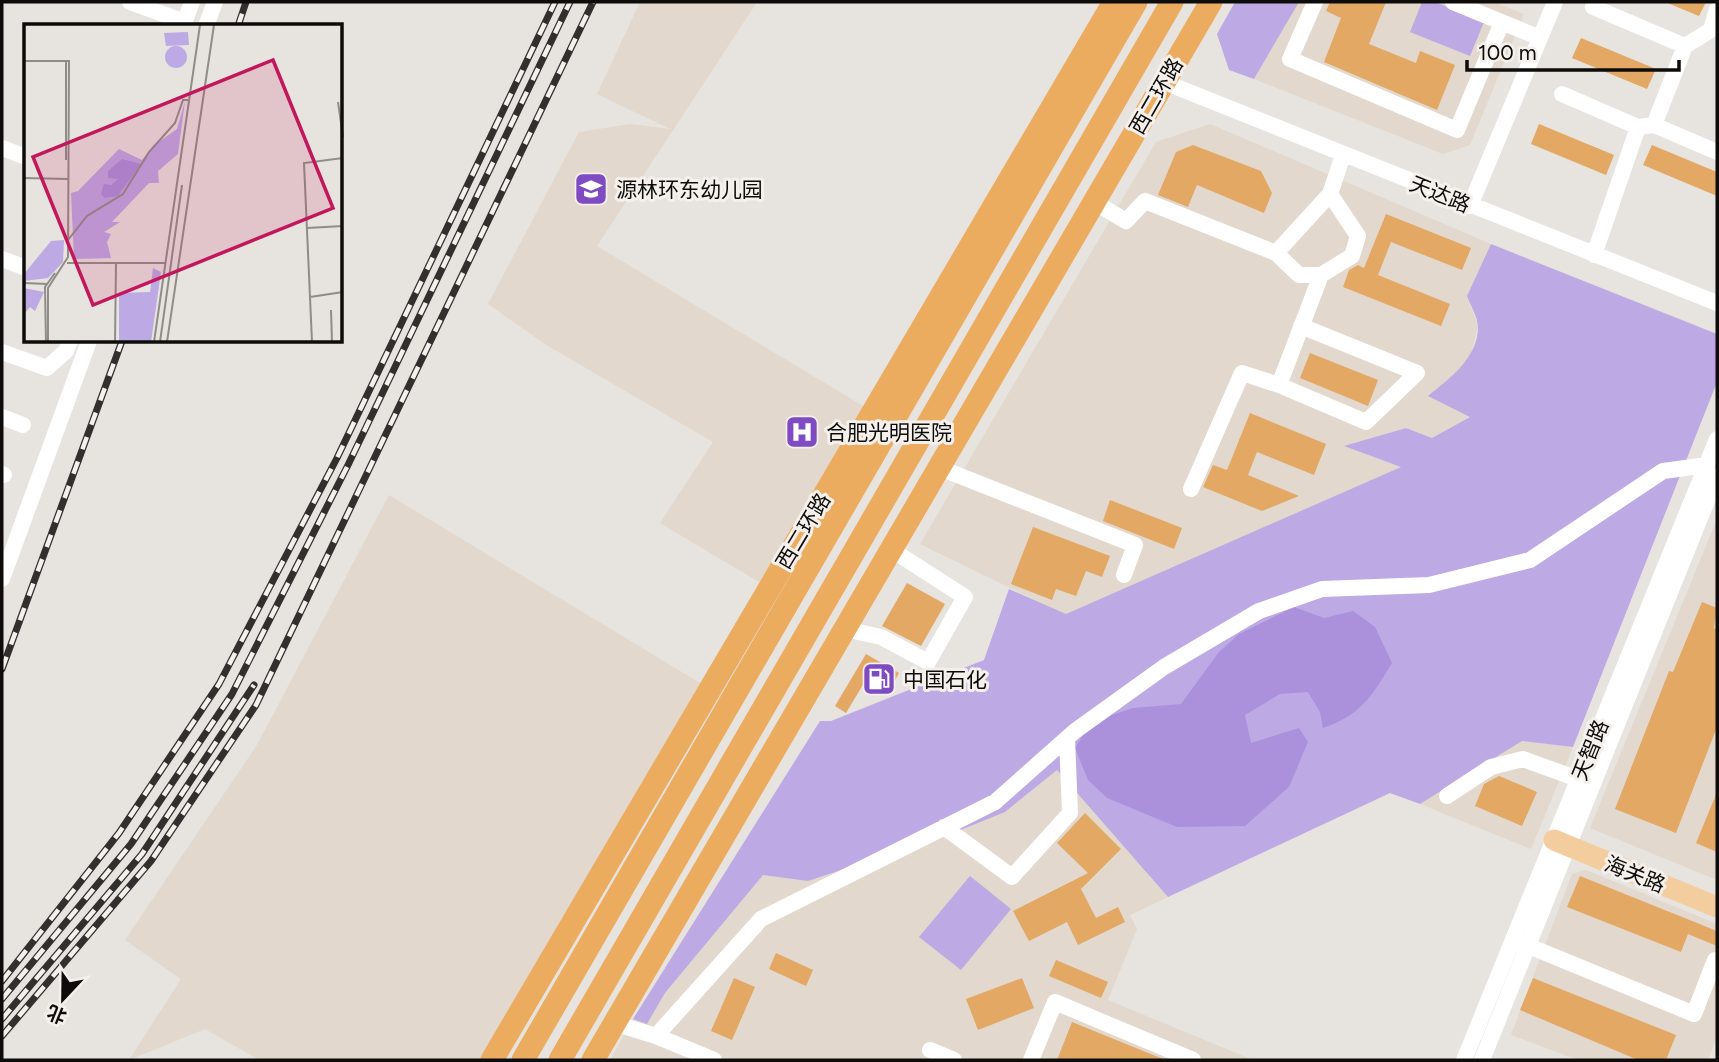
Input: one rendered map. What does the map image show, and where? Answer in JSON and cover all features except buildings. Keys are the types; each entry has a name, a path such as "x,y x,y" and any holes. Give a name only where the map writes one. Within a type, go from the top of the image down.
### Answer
{"highway":[{"name":"西二环路","path":"492,1060 1114,2"},
{"name":"西二环路","path":"523,1060 1136,2"},
{"name":"西二环路","path":"560,1060 1172,2"},
{"name":"西二环路","path":"593,1060 1211,2"}],"main road":[{"name":"海关路","path":"1563,837 1717,892"},
{"name":"海关路","path":"1563,837 1717,907"}],"street":[{"path":"130,2 184,24 192,2"},
{"path":"207,24 215,2"},
{"path":"1315,2 1290,59 1457,130 1502,22"},
{"path":"1453,2 1540,38"},
{"path":"1470,206 1555,2"},
{"path":"1593,7 1685,46"},
{"path":"1594,254 1646,126 1685,46 1714,31 1717,9"},
{"name":"天达路","path":"1164,82 1717,303"},
{"path":"1562,94 1717,152"},
{"path":"2,148 24,157"},
{"path":"1276,253 1330,194 1343,155"},
{"path":"1094,202 1126,221 1145,201 1276,253 1299,275 1321,275 1352,256 1358,236 1330,194"},
{"path":"2,259 24,267"},
{"path":"1279,385 1321,275"},
{"path":"1191,489 1242,373 1279,385 1366,422 1417,373 1301,326"},
{"path":"2,352 47,368 66,351 69,343"},
{"path":"2,579 88,343"},
{"path":"2,417 23,425"},
{"name":"天智路","path":"1464,1060 1520,943 1710,482 1717,439"},
{"path":"940,468 1135,545 1124,575"},
{"path":"656,1036 761,919 995,802 1068,738 1164,667 1259,611 1322,589 1429,585 1530,560 1663,471 1710,482"},
{"name":"天智路","path":"1563,837 1578,779 1710,482"},
{"path":"845,629 881,637 928,662 965,597 892,551"},
{"path":"944,827 1012,877 1070,813 1068,738"},
{"path":"1447,796 1491,767 1523,759 1578,779"},
{"path":"1520,943 1694,1014 1715,960"},
{"name":"天智路","path":"1482,1060 1520,943"},
{"path":"1031,1060 1055,1002 1193,1060"},
{"path":"614,1023 656,1036 714,1060"},
{"path":"930,1050 954,1060"}],"shaded area":[{"path":"640,2 757,2 597,246 873,412 769,588 660,523 713,442 548,346 488,304 579,132 631,124 670,129 597,94"},
{"path":"1235,2 1299,2 1254,79 1229,70 1217,34"},
{"path":"1299,2 1494,2 1524,14 1470,145 1443,154 1254,79"},
{"path":"1422,2 1435,2 1484,22 1470,56 1410,32"},
{"path":"1210,124 1491,244 1467,296 1478,326 1471,355 1455,375 1429,396 1471,416 1432,438 1406,428 1345,446 1401,467 1066,615 920,544 1156,142"},
{"path":"1491,244 1717,334 1717,382 1573,747 1522,741 1420,804 1390,793 1168,897 1057,770 1005,812 953,833 808,881 763,875 665,993 647,1024 633,1019 820,721 831,721 984,660 1009,589 1066,614 1401,467 1344,446 1406,428 1432,438 1470,417 1428,396 1461,366 1473,348 1478,323 1467,296"},
{"path":"389,495 710,689 492,1060 259,1060 205,1029 129,1060 181,979 125,940 257,745"},
{"path":"1717,519 1717,880 1590,828"},
{"path":"1294,607 1324,618 1353,611 1375,627 1392,663 1364,703 1347,717 1323,728 1320,712 1308,692 1280,694 1245,715 1251,743 1299,728 1308,742 1289,787 1245,826 1177,827 1107,798 1088,780 1075,748 1091,722 1133,708 1181,704 1219,652 1239,634"},
{"path":"1522,741 1573,747 1531,849 1420,804"},
{"path":"1057,770 1168,897 1130,915 1137,929 1108,1000 1253,1060 610,1060 633,1019 647,1024 665,993 763,875 808,881 1005,812"},
{"path":"1586,870 1717,924 1717,1037 1708,1060 1578,1060 1511,1035 1572,874"},
{"path":"970,876 1011,909 961,970 919,937"}],"railway":[{"path":"239,24 246,2"},
{"path":"2,981 119,833 219,684 337,458 555,2"},
{"path":"2,999 131,844 232,694 348,465 570,2"},
{"path":"2,1036 151,861 256,705 593,2"},
{"path":"2,669 121,343"},
{"path":"2,1019 142,854 254,685"}],"place":[{"name":"源林环东幼儿园","path":"591,189"},
{"name":"合肥光明医院","path":"802,432"},
{"name":"中国石化","path":"879,679"}]}
